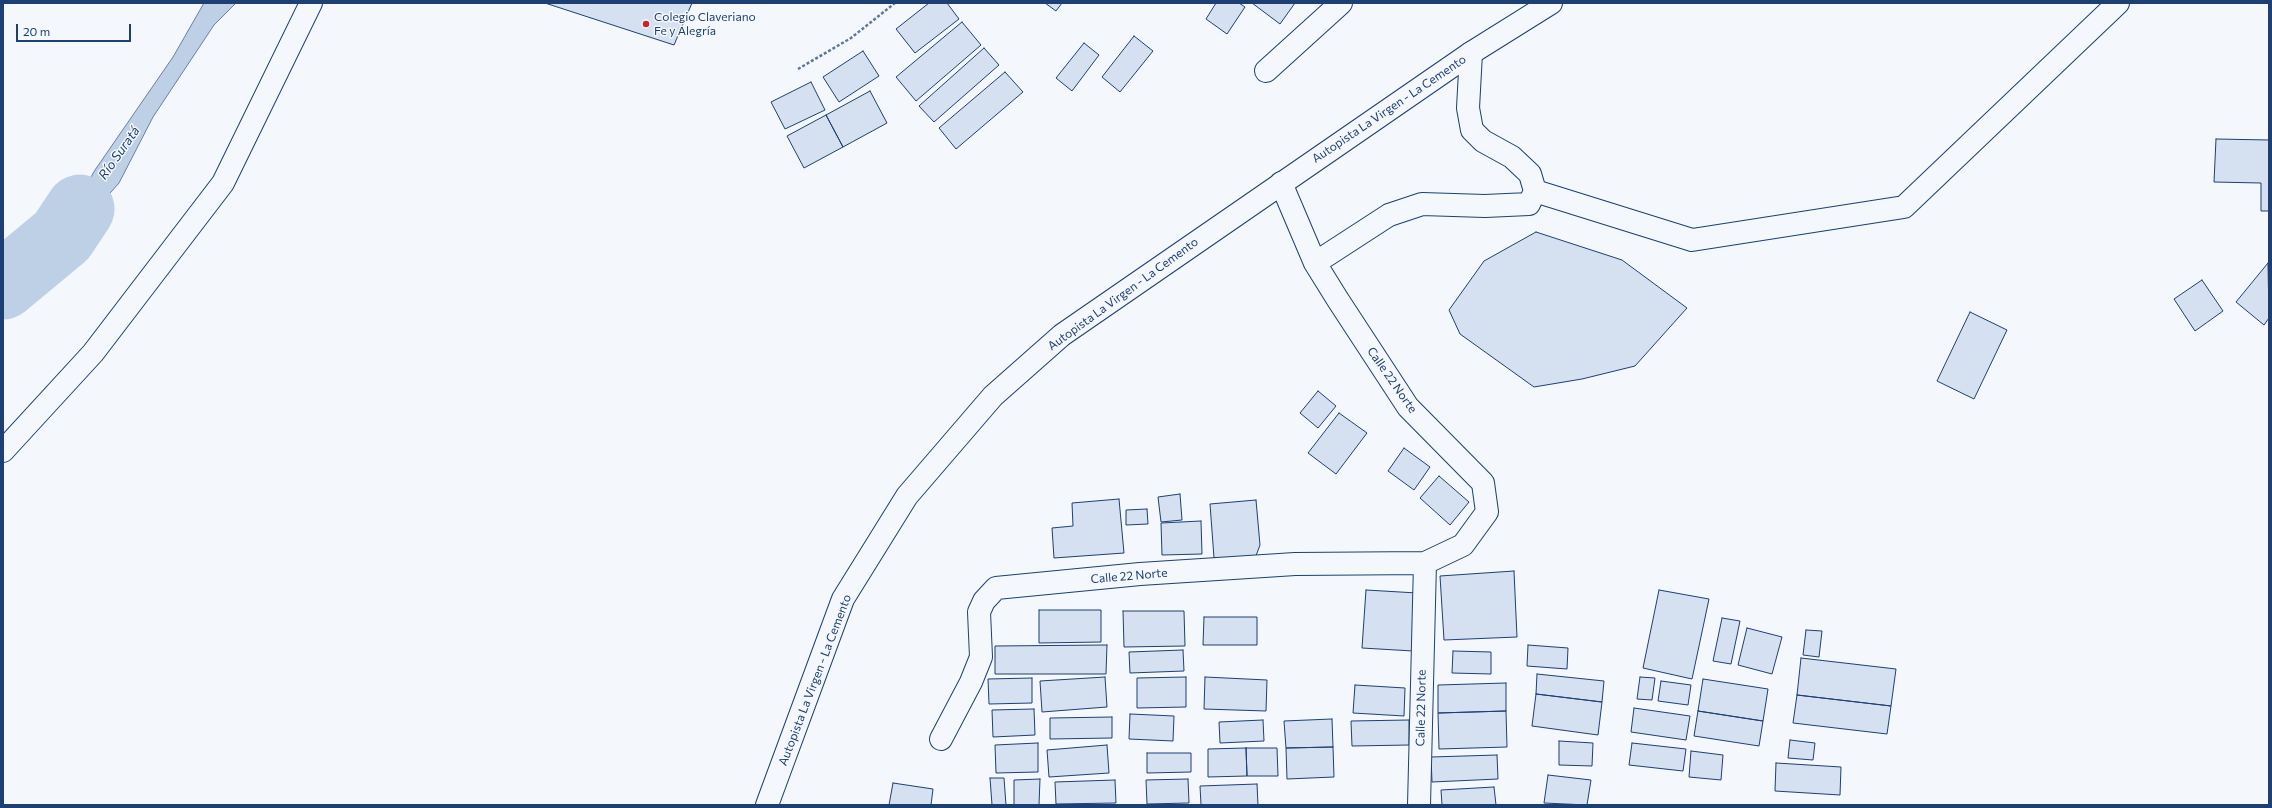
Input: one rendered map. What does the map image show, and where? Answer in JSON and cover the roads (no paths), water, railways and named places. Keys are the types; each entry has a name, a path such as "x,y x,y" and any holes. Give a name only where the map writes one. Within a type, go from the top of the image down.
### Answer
{"street":[{"path":"3,451 93,353 223,183 311,3"},
{"path":"1266,71 1341,3"},
{"name":"Autopista La Virgen - La Cemento","path":"767,805 843,599 907,496 994,396 1062,335 1472,53 1551,3"},
{"path":"1535,191 1692,240 1904,206 2118,3"},
{"path":"1315,263 1389,215 1422,204 1485,206 1529,204 1535,191 1530,174 1512,157 1483,141 1472,130 1468,108 1472,53"},
{"name":"Calle 22 Norte","path":"941,739 972,682 981,657 979,612 984,601 996,588 1140,574 1295,564 1424,563 1463,545 1487,512 1483,483 1408,407 1315,263 1281,183"},
{"name":"Calle 22 Norte","path":"1419,805 1424,563"}],"water":[{"path":"204,3 236,3 214,25 153,117 119,183 65,244 3,283 3,244 52,240 71,212 95,170 173,57"}],"waterway":[{"name":"Río Suratá","path":"3,285 62,236 80,209"}],"place":[{"name":"Colegio Claveriano Fe y Alegría","path":"646,24"}]}
